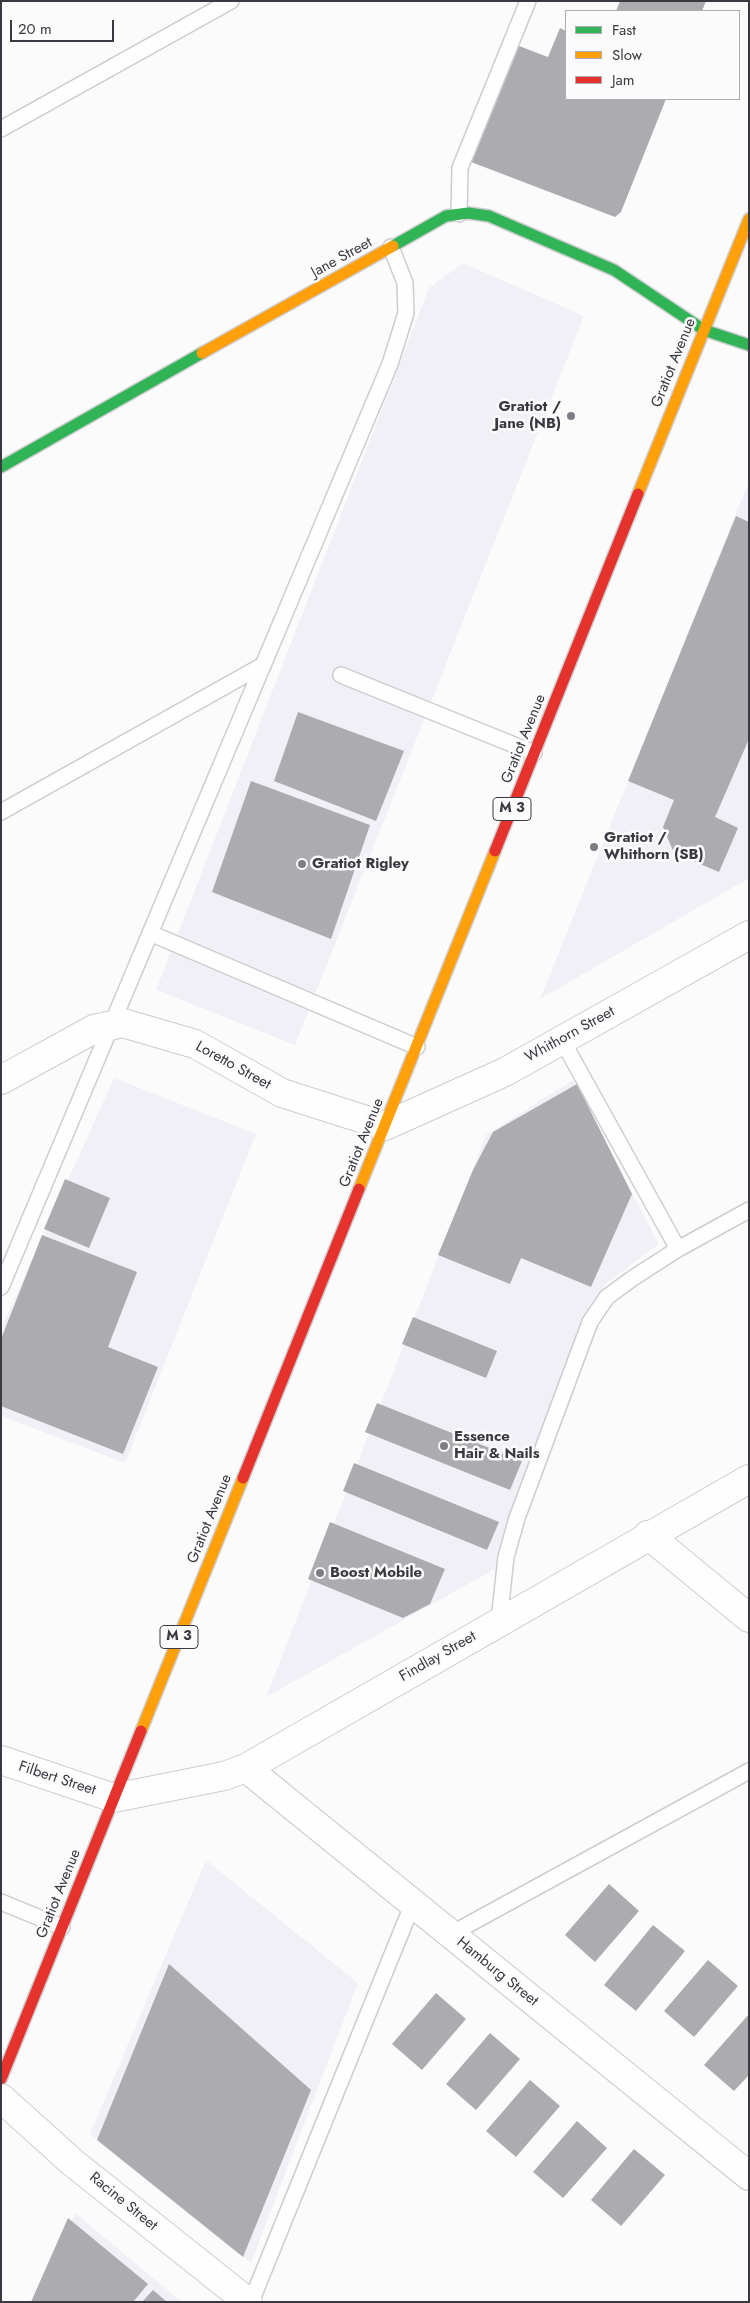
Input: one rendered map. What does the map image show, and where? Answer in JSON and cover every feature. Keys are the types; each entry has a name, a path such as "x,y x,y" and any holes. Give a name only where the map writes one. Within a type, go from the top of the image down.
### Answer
{"main road":[{"name":"Jane Street","path":"1,467 446,216 468,212 489,216 614,270 704,330 749,345"},
{"name":"Gratiot Avenue","path":"1,2078 749,219"}],"street":[{"name":"Whithorn Street","path":"385,1126 505,1072 749,935"},
{"name":"Loretto Street","path":"1,1080 67,1042 94,1029 122,1023 194,1044 282,1093 385,1126"},
{"name":"Findlay Street","path":"114,1798 224,1776 246,1768 648,1535 749,1479"},
{"path":"648,1535 749,1618"},
{"name":"Filbert Street","path":"1,1760 114,1798"},
{"name":"Hamburg Street","path":"246,1768 749,2176"},
{"name":"Racine Street","path":"1,2098 72,2162 249,2302"}],"lane":[{"path":"1,129 231,1"},
{"path":"458,214 460,168 528,1"},
{"path":"1,1287 390,364 406,313 405,283 391,247"},
{"path":"1,812 263,666"},
{"path":"341,675 534,753"},
{"path":"150,933 417,1047"},
{"path":"562,1040 678,1249"},
{"path":"499,1621 506,1557 517,1518 590,1322 607,1297 632,1278 678,1249 749,1210"},
{"path":"451,1934 749,1771"},
{"path":"1,1902 62,1927"},
{"path":"249,2302 413,1903"}],"shaded area":[{"path":"463,263 584,316 295,1045 156,990 429,288"},
{"path":"749,481 749,878 540,999"},
{"path":"114,1078 256,1134 125,1463 1,1416 1,1329"},
{"path":"573,1080 659,1244 604,1285 495,1569 266,1697 486,1135"},
{"path":"206,1860 358,1983 251,2263 90,2134"},
{"path":"75,2213 182,2302 39,2302"}],"building":[{"path":"620,1 706,1 702,10 616,10"},
{"path":"560,28 565,30 565,100 666,100 621,212 615,217 471,162 519,46 548,57"},
{"path":"736,516 749,522 749,739 715,817 738,828 719,872 674,853 663,827 674,800 628,781"},
{"path":"298,712 404,751 376,821 274,781"},
{"path":"251,781 370,825 331,939 212,892"},
{"path":"577,1084 632,1194 591,1287 521,1258 510,1284 438,1255 473,1170 493,1132"},
{"path":"65,1179 110,1198 89,1248 44,1229"},
{"path":"42,1235 137,1272 108,1347 158,1367 123,1454 1,1406 1,1339"},
{"path":"413,1317 497,1351 486,1378 402,1344"},
{"name":"Essence Hair & Nails","path":"377,1403 522,1461 510,1490 365,1432"},
{"path":"354,1463 499,1522 487,1550 343,1491"},
{"path":"330,1522 445,1569 430,1604 403,1618 308,1579"},
{"path":"609,1884 639,1911 595,1962 565,1935"},
{"path":"653,1925 685,1951 636,2011 604,1985"},
{"path":"708,1960 738,1986 694,2037 664,2011"},
{"path":"169,1964 311,2090 243,2257 97,2140"},
{"path":"436,1993 466,2019 422,2070 392,2044"},
{"path":"749,2014 749,2075 734,2091 704,2065"},
{"path":"490,2033 520,2059 476,2110 446,2084"},
{"path":"530,2080 560,2106 516,2157 486,2131"},
{"path":"577,2121 607,2148 563,2198 533,2172"},
{"path":"634,2149 665,2175 621,2226 591,2200"},
{"path":"68,2218 148,2284 133,2302 31,2302"},
{"path":"153,2290 167,2302 142,2302"}],"traffic: fast":[{"path":"393,246 446,216 468,213 489,216 614,270 704,330 749,345"},
{"path":"1,467 202,353"}],"traffic: slow":[{"path":"638,494 749,219"},
{"path":"202,353 393,246"},
{"path":"359,1189 495,851"},
{"path":"141,1731 243,1478"}],"traffic: jam":[{"path":"495,851 638,494"},
{"path":"243,1478 359,1189"},
{"path":"1,2079 141,1731"}],"place":[{"name":"Gratiot / Jane (NB)","path":"571,416"},
{"name":"Gratiot / Whithorn (SB)","path":"594,847"},
{"name":"Gratiot Rigley","path":"302,864"},
{"name":"Essence Hair & Nails","path":"444,1446"},
{"name":"Boost Mobile","path":"320,1573"}]}
